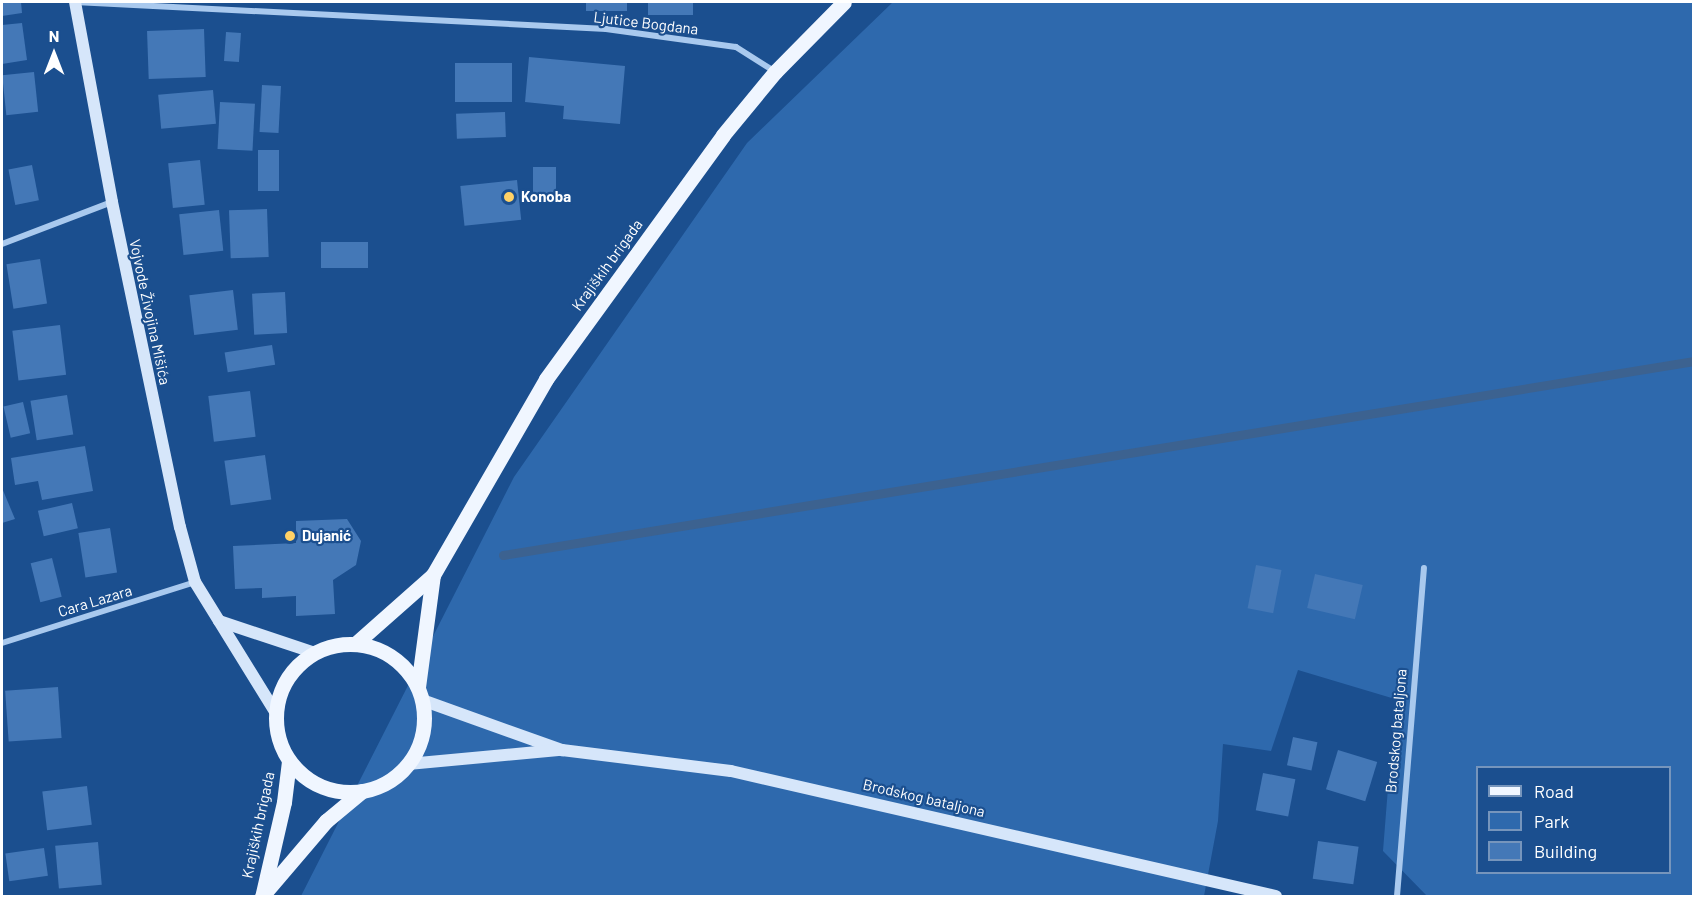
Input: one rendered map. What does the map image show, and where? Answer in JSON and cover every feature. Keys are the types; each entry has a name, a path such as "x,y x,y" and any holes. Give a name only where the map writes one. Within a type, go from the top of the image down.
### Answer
{"main road":[{"name":"Krajiških brigada","path":"355,644 433,575 546,379 723,135 776,72 844,2"},
{"name":"Krajiških brigada","path":"420,693 433,575"},
{"path":"355,644 392,657 420,693 424,722 420,744 408,764 387,782 362,791 334,790 309,780 289,761 280,742 276,713 286,681 315,653 355,644"},
{"name":"Krajiških brigada","path":"262,897 284,802 289,761"},
{"name":"Krajiških brigada","path":"262,897 326,821 362,791"}],"street":[{"name":"Ljutice Bogdana","path":"75,2 606,29 736,47 776,72"},
{"name":"Vojvode Živojina Mišića","path":"75,2 112,202 195,582 276,713"},
{"path":"2,244 112,202"},
{"name":"Brodskog bataljona","path":"1398,897 1424,568"},
{"name":"Cara Lazara","path":"2,643 195,582"},
{"path":"219,621 315,653"},
{"name":"Brodskog bataljona","path":"420,693 562,750"},
{"name":"Brodskog bataljona","path":"408,764 562,750 731,771 1276,897"}],"green space":[{"path":"893,2 1693,2 1693,896 1427,896 1383,851 1395,699 1298,670 1271,751 1223,744 1218,821 1204,896 301,896 514,477 747,143"}],"building":[{"path":"2,2 21,2 22,13 2,16"},
{"path":"586,2 627,2 627,11 586,11"},
{"path":"648,2 693,2 693,15 648,15"},
{"path":"22,23 27,60 2,64 2,25"},
{"path":"204,29 206,77 149,79 147,31"},
{"path":"226,32 241,33 239,62 224,61"},
{"path":"529,57 625,66 620,124 563,119 564,106 525,102"},
{"path":"455,63 512,63 512,102 455,102"},
{"path":"34,72 38,112 6,115 2,75"},
{"path":"262,85 281,86 279,133 260,132"},
{"path":"213,90 216,124 161,129 158,95"},
{"path":"220,102 255,104 252,151 218,149"},
{"path":"505,112 506,137 457,139 456,114"},
{"path":"258,150 279,150 279,191 258,191"},
{"path":"200,160 205,205 173,208 168,163"},
{"path":"32,165 39,200 15,205 8,170"},
{"path":"533,167 556,167 556,193 533,193"},
{"path":"517,180 521,220 464,226 460,186"},
{"path":"267,209 269,257 231,258 229,210"},
{"path":"219,210 223,251 184,255 179,214"},
{"path":"321,242 368,242 368,268 321,268"},
{"path":"40,259 47,303 13,309 6,264"},
{"path":"233,290 238,330 194,335 189,295"},
{"path":"285,292 287,333 254,335 252,294"},
{"path":"60,325 66,375 18,380 12,331"},
{"path":"272,345 275,365 228,372 225,353"},
{"path":"250,391 256,437 214,442 208,396"},
{"path":"67,395 73,435 37,440 30,401"},
{"path":"23,402 30,433 11,438 4,406"},
{"path":"85,446 93,491 42,500 38,481 15,485 11,458"},
{"path":"265,455 271,500 231,505 224,461"},
{"path":"2,488 15,519 2,523"},
{"path":"72,503 78,528 44,536 38,511"},
{"path":"347,519 361,541 356,565 333,580 335,614 296,616 296,596 262,598 262,588 235,589 233,546 296,543 296,521"},
{"path":"110,528 117,572 85,577 78,533"},
{"path":"52,558 62,597 40,602 31,563"},
{"path":"1256,565 1282,570 1273,613 1248,608"},
{"path":"1315,574 1363,585 1355,619 1307,608"},
{"path":"58,687 62,738 9,742 5,691"},
{"path":"1293,737 1317,742 1311,771 1287,765"},
{"path":"1338,750 1377,762 1365,801 1326,789"},
{"path":"1263,773 1295,779 1288,817 1256,810"},
{"path":"87,786 92,825 47,830 42,791"},
{"path":"1318,841 1359,847 1353,884 1313,879"},
{"path":"98,842 102,885 59,889 55,846"},
{"path":"44,848 48,876 9,881 5,853"}],"waterway":[{"path":"503,555 1694,361"}],"place":[{"name":"Konoba","path":"509,197"},
{"name":"Dujanić","path":"290,536"}]}
